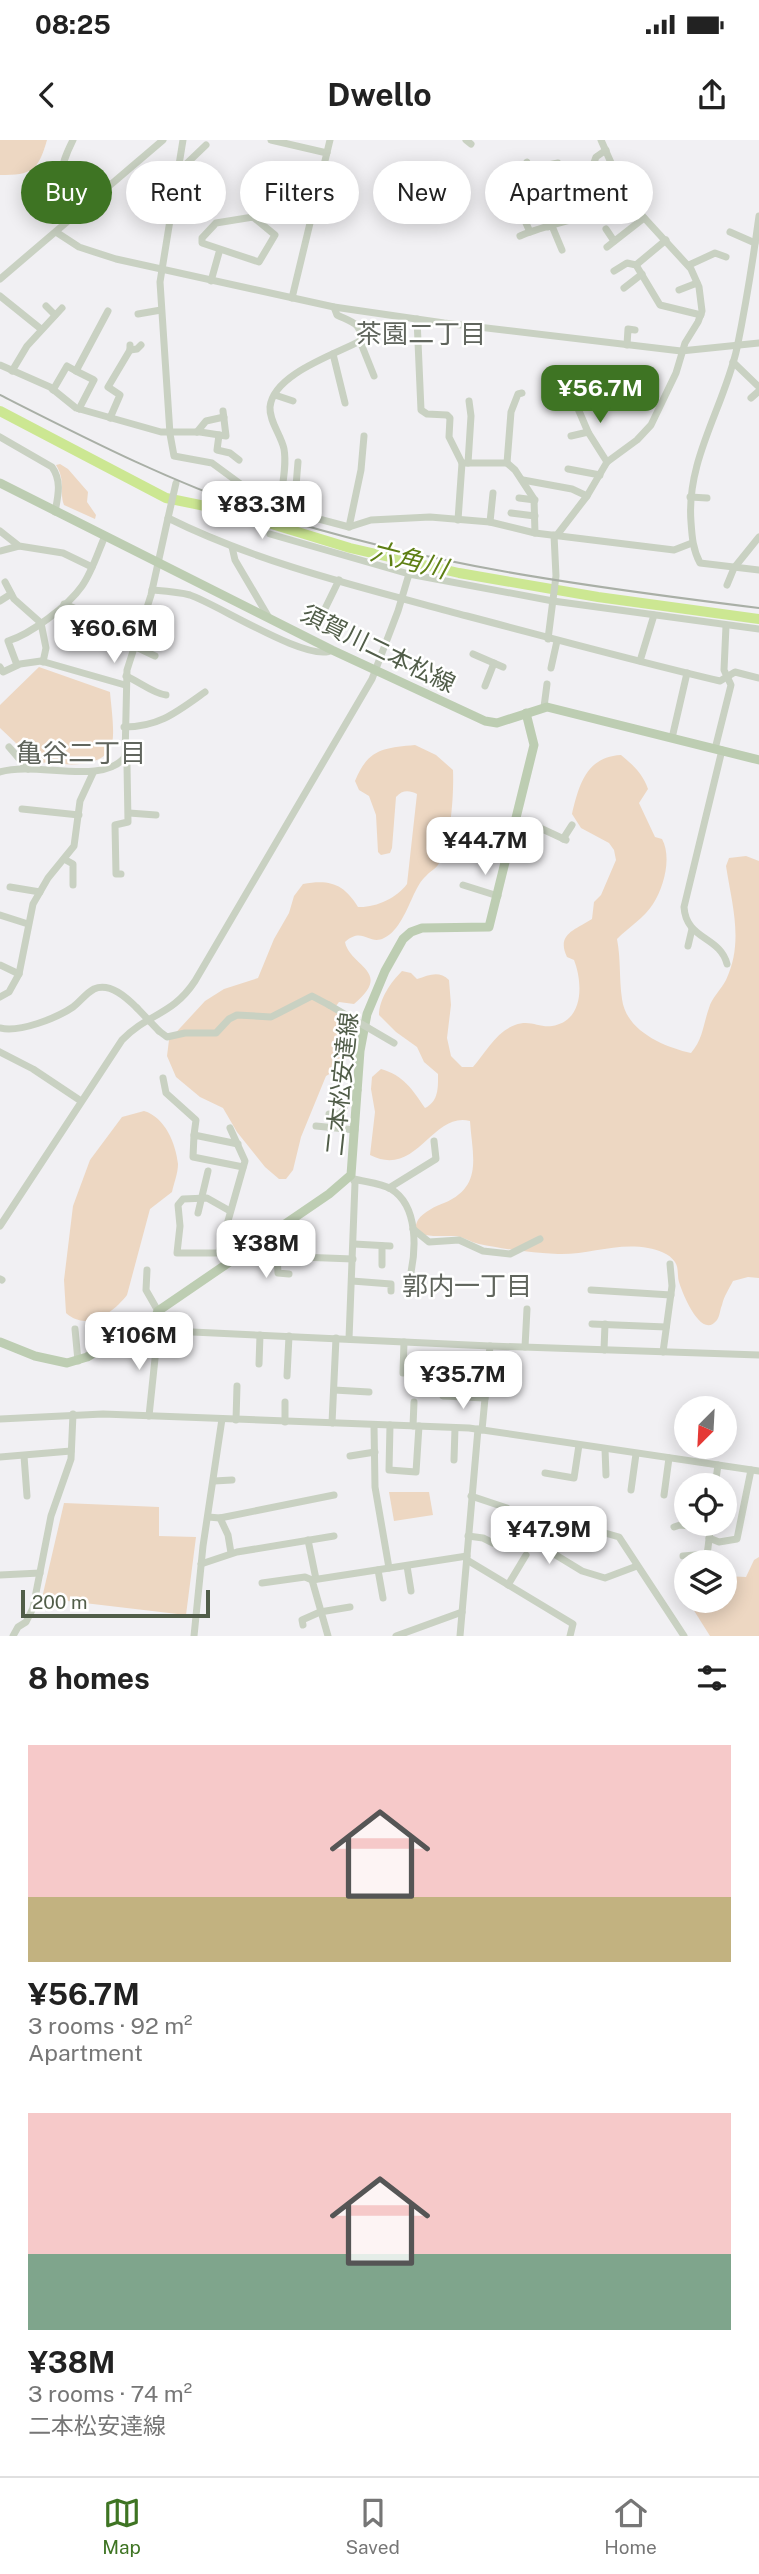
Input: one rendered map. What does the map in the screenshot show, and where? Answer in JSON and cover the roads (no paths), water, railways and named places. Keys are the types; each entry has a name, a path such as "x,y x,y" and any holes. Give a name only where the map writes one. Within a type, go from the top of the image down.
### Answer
{"main road":[{"name":"須賀川二本松線","path":"0,483 332,650 488,722 497,723 544,707 759,760"},
{"name":"二本松安達線","path":"158,1311 352,1177 360,1051 367,1014 385,971 403,939 411,932 422,928 487,928 491,924 534,745 526,713"},
{"path":"0,1342 58,1363 78,1361 128,1333 154,1330 158,1311"}],"street":[{"path":"63,161 73,140"},
{"path":"112,183 163,140"},
{"path":"179,161 183,140"},
{"path":"271,140 327,153"},
{"path":"292,298 330,140"},
{"path":"601,140 611,161"},
{"path":"189,161 206,145"},
{"path":"595,161 597,155 606,150"},
{"path":"759,216 756,256 737,346 720,404 695,468 690,497 692,543 700,564 759,570"},
{"path":"253,217 275,235 259,262 220,249 202,243 202,238 216,223 253,217"},
{"path":"0,279 64,224"},
{"path":"169,224 161,270 161,310 174,456 212,463 246,488 315,519 349,527 386,519 430,517 490,522 535,533 674,550 692,543"},
{"path":"526,224 530,232"},
{"path":"520,236 558,224"},
{"path":"607,247 636,224"},
{"path":"548,639 556,576 556,535 587,496 607,462 637,440 651,425 676,373 681,351 701,315 697,283 689,265 650,224"},
{"path":"550,226 562,250"},
{"path":"606,229 614,241"},
{"path":"56,232 79,247 94,252 161,270 334,307 681,351 759,343"},
{"path":"730,232 755,243"},
{"path":"614,271 626,264 636,265 666,240"},
{"path":"211,281 220,249"},
{"path":"689,265 715,253 726,257"},
{"path":"636,265 660,305 701,315"},
{"path":"624,288 642,274"},
{"path":"679,290 697,283"},
{"path":"0,296 41,329"},
{"path":"12,371 27,346 59,312 46,306"},
{"path":"334,307 337,315 358,325 361,331 360,341 374,376"},
{"path":"138,314 161,310"},
{"path":"76,371 108,311"},
{"path":"417,319 421,410 427,414 447,415 450,418 449,437 465,463"},
{"path":"627,345 628,329 635,330"},
{"path":"280,503 285,454 271,412 271,403 297,372 360,341"},
{"path":"110,418 120,395 108,387 130,348 137,349 141,345"},
{"path":"334,354 345,403"},
{"path":"733,362 759,389 751,398"},
{"path":"0,365 53,390 79,409 170,434 197,432 226,436 223,414 206,421 197,432"},
{"path":"53,390 67,366 94,380 79,409"},
{"path":"564,376 588,432 607,462"},
{"path":"507,463 511,412 518,394 522,393"},
{"path":"557,398 572,394"},
{"path":"275,395 293,401"},
{"path":"458,520 471,416 469,401"},
{"path":"571,436 588,432"},
{"path":"219,435 217,450 230,453 239,460"},
{"path":"349,527 361,470 364,436"},
{"path":"0,437 52,467 57,475 59,489 55,512"},
{"path":"294,510 298,463"},
{"path":"465,463 507,463 523,480 535,500 535,533"},
{"path":"568,469 600,475"},
{"path":"523,480 572,489 587,496"},
{"path":"121,874 116,874 115,825 127,824 129,813 124,727 126,676 159,563 176,483"},
{"path":"490,522 492,492"},
{"path":"690,497 707,498"},
{"path":"519,498 535,500"},
{"path":"511,513 535,516"},
{"path":"690,515 699,523"},
{"path":"169,518 203,536 232,547 402,599 548,639 720,681 735,672 759,678"},
{"path":"0,531 19,546"},
{"path":"270,534 410,574 553,601 759,629"},
{"path":"17,665 8,641 24,636 84,584 105,536"},
{"path":"727,585 734,568 759,537"},
{"path":"0,551 19,546 63,553 92,567"},
{"path":"232,547 235,560 268,616"},
{"path":"0,1226 121,1040 133,1028 184,998 356,708 375,670 410,574"},
{"path":"319,621 339,580"},
{"path":"5,582 11,594 41,623 46,648 43,662"},
{"path":"152,590 190,595 288,642 319,652 327,653 332,650"},
{"path":"0,601 11,594"},
{"path":"64,604 84,612"},
{"path":"640,661 654,615"},
{"path":"726,626 724,670 731,685 684,907 687,923 718,948 727,964"},
{"path":"102,636 137,637"},
{"path":"551,668 557,641"},
{"path":"134,646 155,656"},
{"path":"473,654 503,667"},
{"path":"0,667 3,672 17,665 43,662 125,685"},
{"path":"485,686 494,663"},
{"path":"672,738 687,673"},
{"path":"126,676 143,683 158,694 166,695"},
{"path":"544,707 547,684"},
{"path":"124,727 148,726 205,692"},
{"path":"9,747 28,769"},
{"path":"0,772 28,769 93,773 111,769 125,757"},
{"path":"0,997 9,992 19,974 28,924 40,892 74,846 81,796 93,773"},
{"path":"22,809 79,815"},
{"path":"129,813 156,815"},
{"path":"514,821 538,827 565,839 572,825"},
{"path":"64,859 73,864 73,885"},
{"path":"463,884 498,896"},
{"path":"10,887 40,892"},
{"path":"0,915 28,924"},
{"path":"688,946 692,929"},
{"path":"0,965 19,974"},
{"path":"0,1028 11,1030 48,1019 71,1008 98,988 107,988 137,1008 167,1037 185,1033 216,1033 229,1019 237,1015 271,1017 312,996 394,1043"},
{"path":"0,1052 33,1069 81,1101"},
{"path":"163,1078 168,1100 194,1117 193,1157 243,1167"},
{"path":"329,1114 341,1114 348,1099 358,1090"},
{"path":"316,1126 355,1130"},
{"path":"226,1264 221,1254 244,1156 230,1128"},
{"path":"194,1135 238,1144"},
{"path":"389,1188 436,1159 434,1141"},
{"path":"198,1213 208,1171"},
{"path":"349,1339 354,1244 352,1177 389,1188 401,1198 413,1229 415,1256 410,1277"},
{"path":"221,1254 176,1252 180,1226 177,1209 183,1199 200,1198 212,1199 230,1211"},
{"path":"413,1229 429,1242 458,1240 483,1251 500,1254 517,1251 540,1239"},
{"path":"354,1244 386,1246 382,1265"},
{"path":"244,1252 247,1255 353,1259"},
{"path":"277,1256 278,1273 289,1274"},
{"path":"663,1352 671,1295 670,1264"},
{"path":"147,1270 146,1290 158,1311"},
{"path":"352,1280 391,1284 391,1291"},
{"path":"591,1290 671,1295"},
{"path":"525,1347 527,1309"},
{"path":"592,1324 666,1327"},
{"path":"604,1350 605,1324"},
{"path":"75,1329 78,1361"},
{"path":"149,1416 154,1330 490,1346 759,1355"},
{"path":"259,1364 260,1335"},
{"path":"287,1376 289,1336"},
{"path":"332,1423 337,1338"},
{"path":"403,1373 404,1342"},
{"path":"460,1636 471,1496 490,1346"},
{"path":"236,1420 237,1387"},
{"path":"443,1396 485,1394 503,1389"},
{"path":"334,1390 369,1392"},
{"path":"285,1402 285,1422"},
{"path":"390,1425 389,1470 416,1472 414,1402"},
{"path":"13,1636 33,1608 51,1516 71,1451 73,1414"},
{"path":"0,1419 73,1414 480,1429 755,1471 737,1539 719,1542 709,1538 708,1550"},
{"path":"194,1636 201,1564 222,1419"},
{"path":"374,1425 375,1487 389,1568"},
{"path":"454,1460 456,1428"},
{"path":"545,1473 574,1478 579,1444"},
{"path":"605,1449 606,1475"},
{"path":"0,1457 71,1451"},
{"path":"350,1456 375,1452"},
{"path":"631,1490 636,1454"},
{"path":"24,1456 27,1496"},
{"path":"664,1495 669,1458"},
{"path":"717,1473 718,1465"},
{"path":"214,1480 232,1480"},
{"path":"208,1517 220,1518 334,1495"},
{"path":"471,1496 507,1508 541,1546 582,1571 605,1578 637,1566"},
{"path":"220,1518 228,1535 231,1553"},
{"path":"593,1532 619,1537 684,1636"},
{"path":"201,1564 231,1553 334,1536"},
{"path":"468,1536 483,1538 493,1543"},
{"path":"308,1540 320,1612 328,1636"},
{"path":"508,1585 526,1555"},
{"path":"262,1583 305,1577 314,1579 467,1558 573,1624 570,1636"},
{"path":"407,1566 411,1591"},
{"path":"378,1570 383,1598"},
{"path":"0,1575 40,1573"},
{"path":"303,1625 302,1620 320,1612 350,1606"},
{"path":"396,1636 462,1612"}],"waterway":[{"name":"六角川","path":"0,411 166,498 229,511 350,548 459,573 598,597 759,619"}],"railway":[{"path":"0,395 194,487 261,512 322,530 507,572 759,608"}],"district":[{"name":"茶園二丁目","path":"421,334"},
{"name":"亀谷二丁目","path":"81,753"},
{"name":"郭内一丁目","path":"467,1286"}]}
